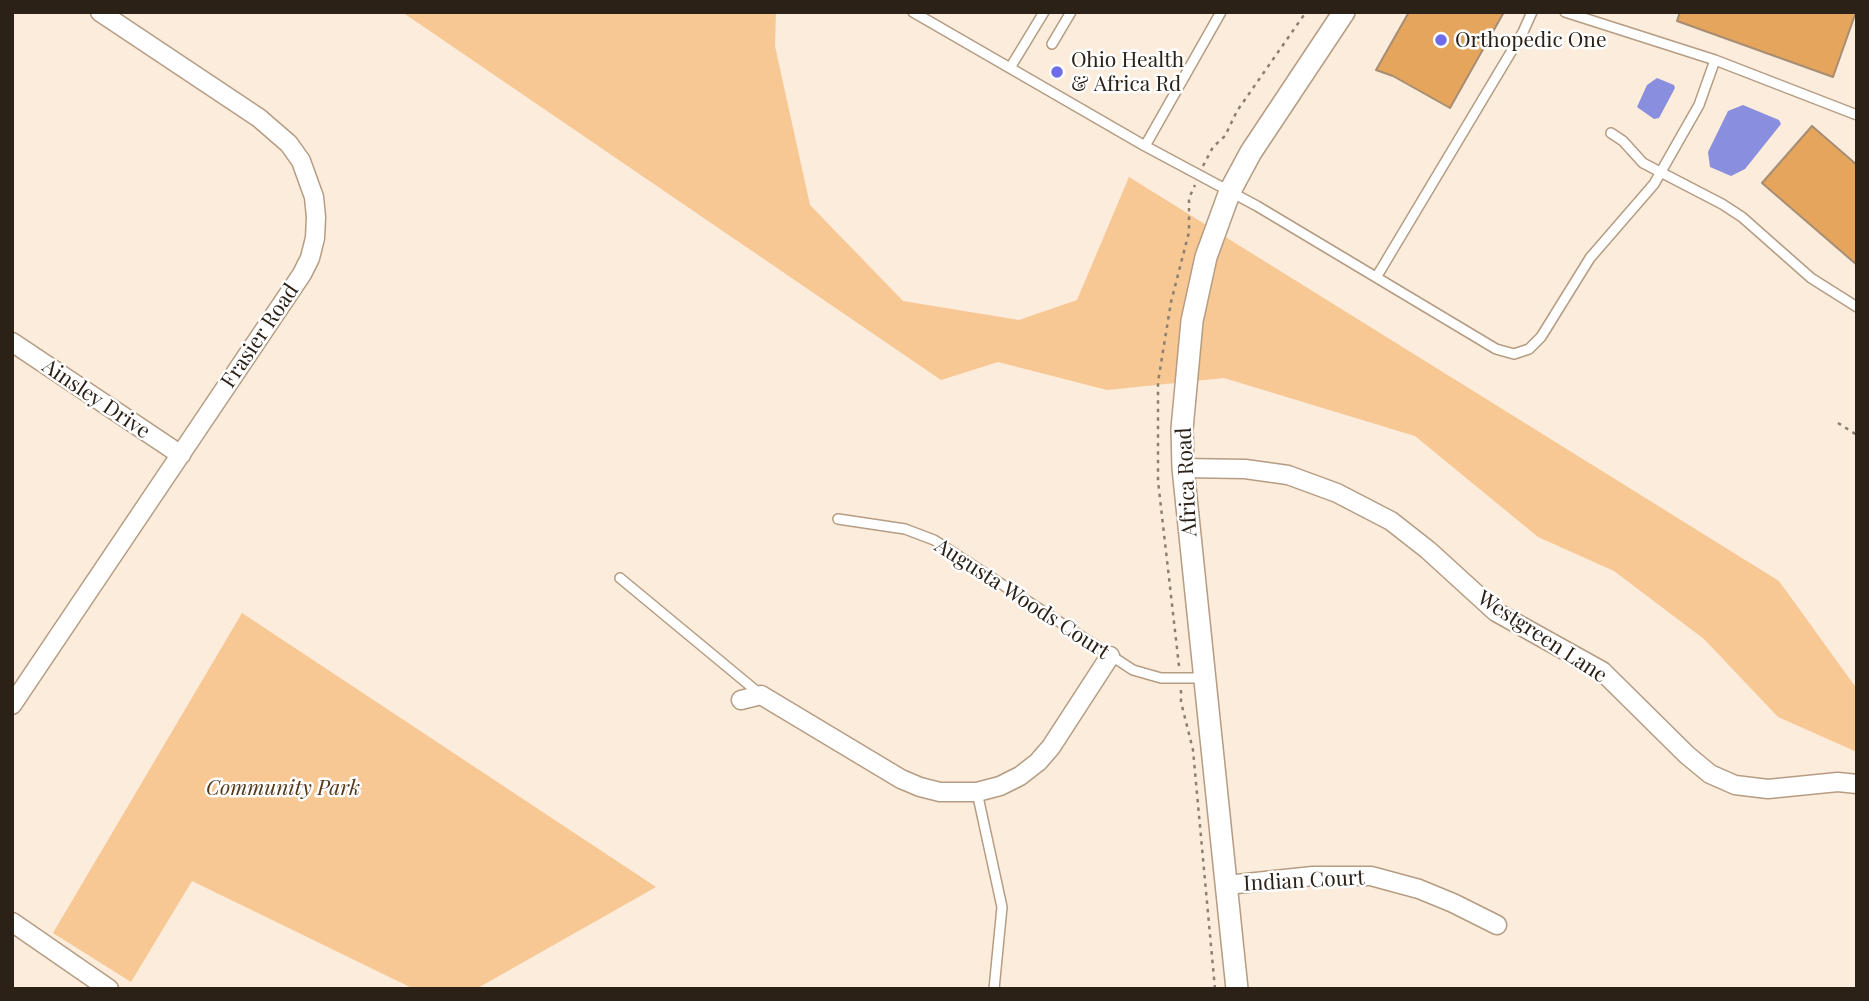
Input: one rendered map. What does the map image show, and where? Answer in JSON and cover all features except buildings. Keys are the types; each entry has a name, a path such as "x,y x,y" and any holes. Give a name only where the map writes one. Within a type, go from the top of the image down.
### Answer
{"street":[{"name":"Frasier Road","path":"12,705 302,274 315,238 314,197 300,161 289,144 274,130 100,12"},
{"name":"Africa Road","path":"1237,989 1183,468 1182,429 1192,321 1206,257 1230,191 1251,152 1344,12"},
{"name":"Ainsley Drive","path":"12,342 181,455"},
{"name":"Westgreen Lane","path":"1183,468 1245,469 1288,475 1337,493 1391,521 1428,550 1496,612 1602,671 1687,755 1710,774 1735,785 1768,789 1838,782 1857,784"},
{"path":"741,700 761,695 901,779 940,792 977,792 1000,786 1020,776 1038,762 1051,747 1111,656"},
{"name":"Indian Court","path":"1227,885 1313,876 1371,876 1419,890 1497,925"},
{"path":"12,922 109,989"}],"lane":[{"path":"914,12 1377,276 1496,349 1514,354 1529,349 1541,337 1590,258 1654,184 1699,105 1715,60"},
{"path":"1010,68 1044,12"},
{"path":"1052,44 1071,12"},
{"path":"1145,146 1221,12"},
{"path":"1377,276 1523,32 1532,12"},
{"path":"1565,12 1715,60 1857,116"},
{"path":"1611,132 1643,163 1742,217 1804,273 1857,307"},
{"name":"Augusta Woods Court","path":"838,519 905,529 934,540 1111,656 1147,676 1205,678"},
{"path":"620,578 761,695"},
{"path":"977,792 1002,907 994,989"}],"path":[{"path":"1208,155 1224,136 1237,111 1306,12"},
{"path":"1838,424 1857,435"}],"green space":[{"path":"402,12 776,12 775,46 810,205 903,301 1019,320 1077,300 1129,177 1779,581 1857,689 1857,752 1778,717 1704,639 1614,571 1538,537 1415,436 1224,378 1107,390 998,362 941,380"},
{"name":"Community Park","path":"242,613 656,887 476,989 414,989 192,881 131,982 53,933"}],"water":[{"path":"1657,78 1674,85 1675,88 1659,118 1654,119 1637,107 1647,85"},
{"path":"1743,105 1779,120 1781,124 1745,169 1731,176 1710,167 1708,152 1728,111"}],"place":[{"name":"Orthopedic One","path":"1441,40"},
{"name":"Ohio Health & Africa Rd","path":"1057,72"}]}
